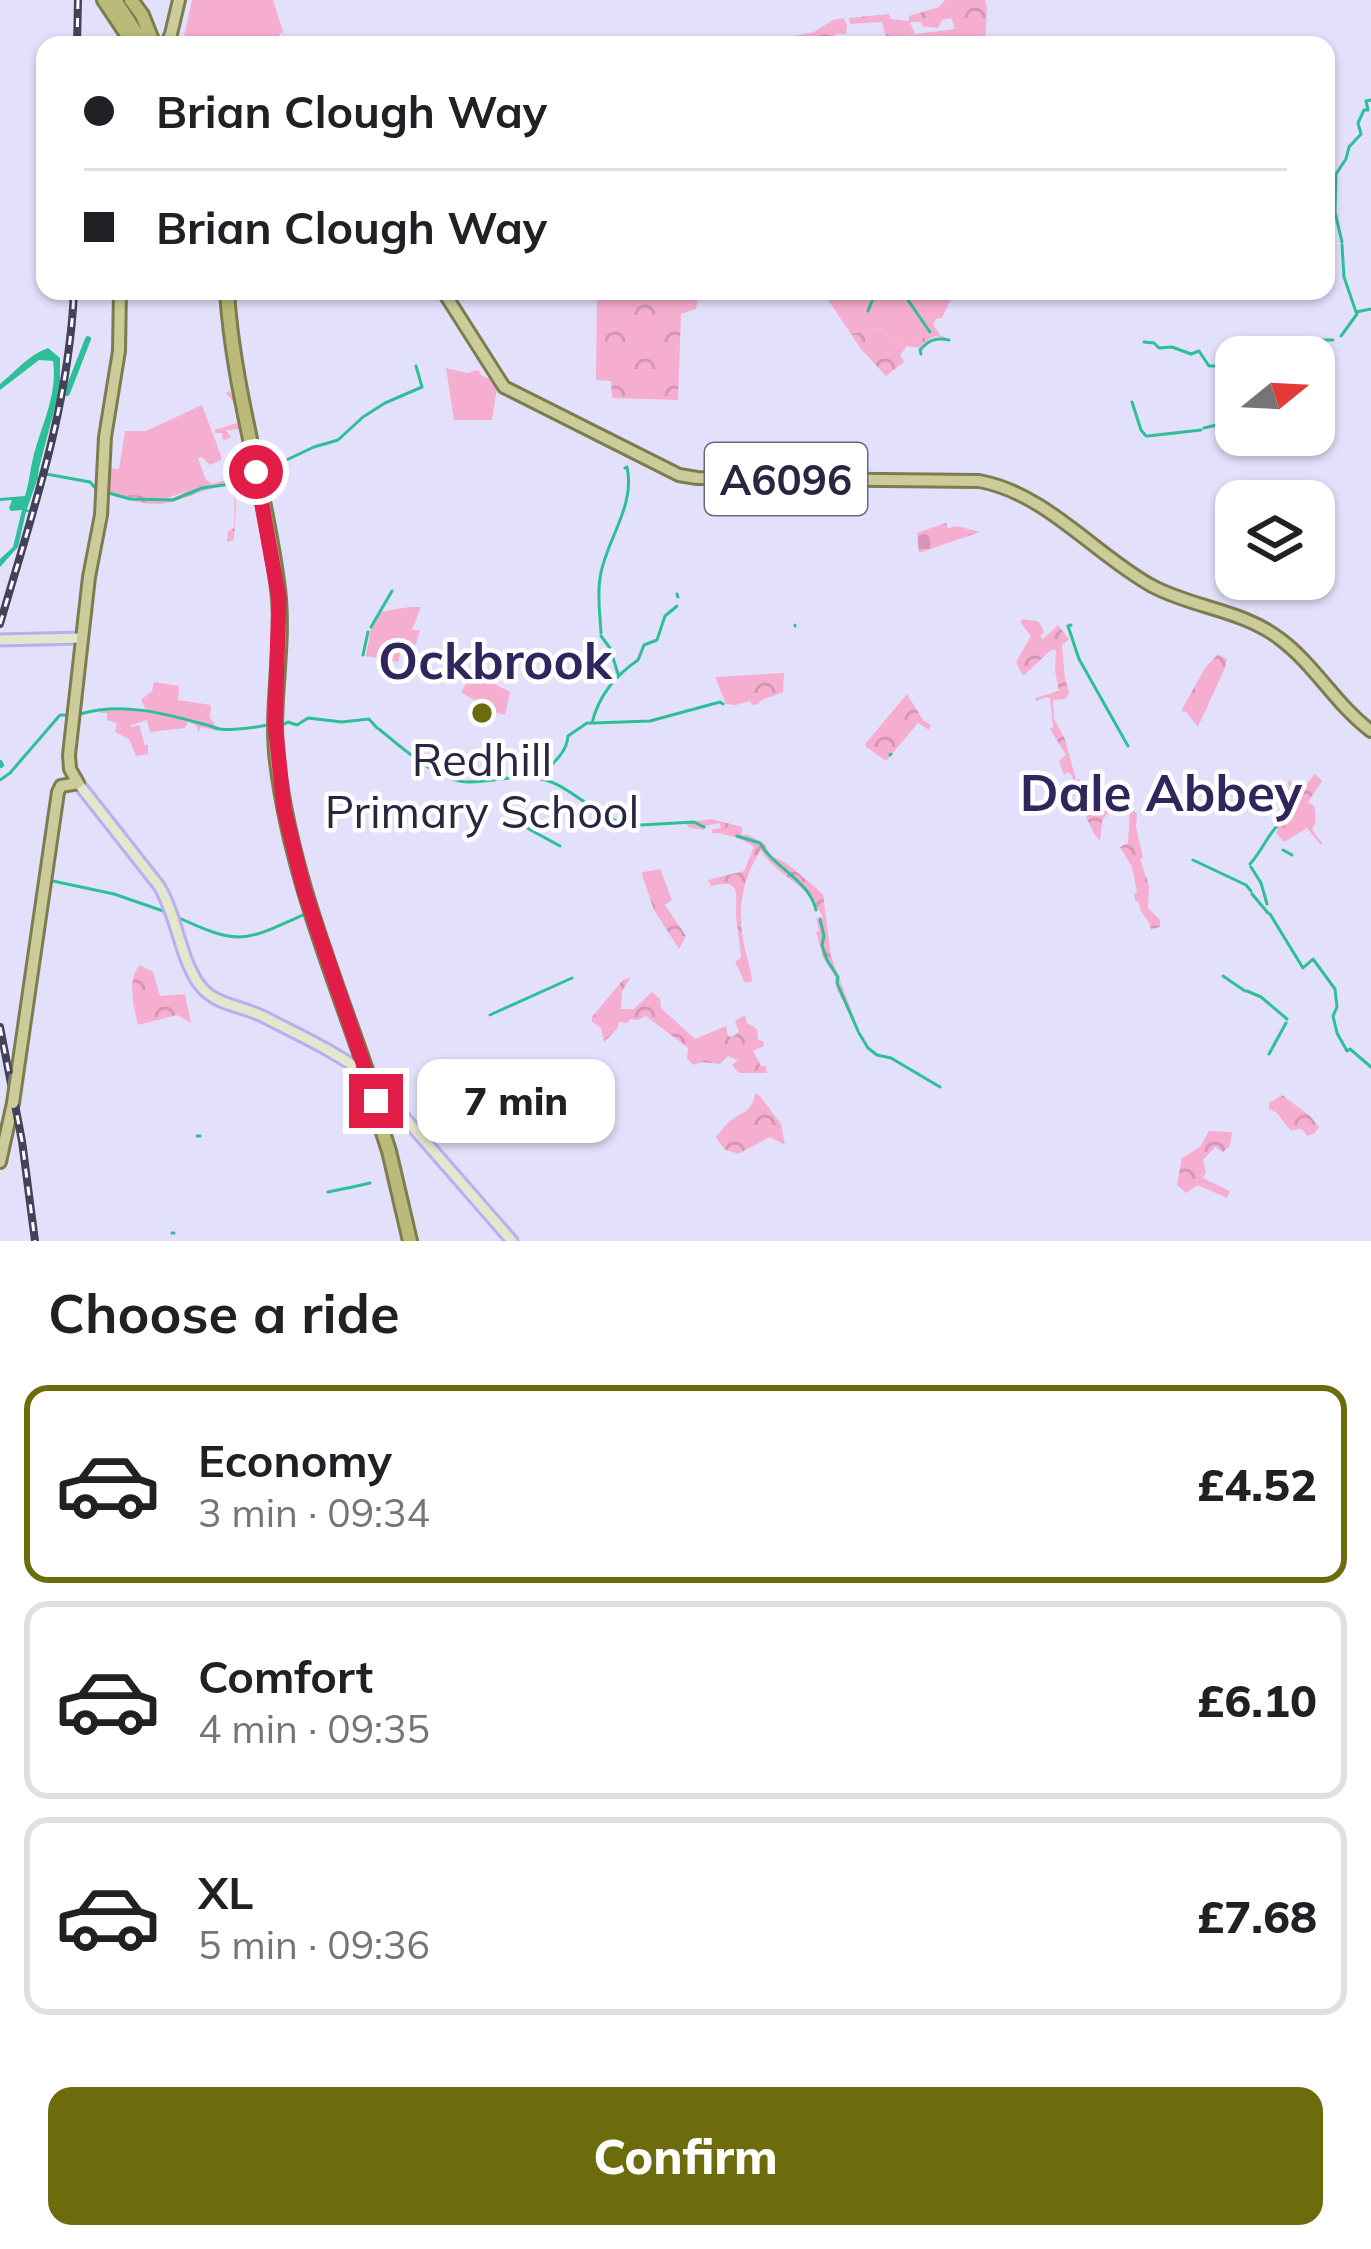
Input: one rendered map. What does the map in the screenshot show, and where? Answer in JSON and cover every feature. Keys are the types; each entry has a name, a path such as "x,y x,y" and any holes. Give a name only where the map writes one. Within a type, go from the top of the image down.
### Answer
{"highway":[{"path":"110,0 134,36"},
{"path":"110,0 135,36"},
{"path":"128,0 137,36"},
{"path":"128,0 158,36"},
{"path":"226,300 233,373 274,580 278,646"},
{"path":"227,300 244,373 243,404 276,576 275,741 286,820 412,1241"}],"main road":[{"path":"166,36 179,0"},
{"path":"119,300 118,350 82,638 71,770 165,896 200,986 220,1001 260,1014 359,1069 512,1241"},
{"name":"A6096","path":"449,300 503,387 686,477 991,483 1022,495 1150,585 1253,622 1279,637 1346,710 1371,730"},
{"path":"0,640 82,638"},
{"path":"0,1162 58,789 78,783"}],"green space":[{"path":"192,0 273,0 283,32 280,36 184,36"},
{"path":"945,0 985,0 986,36 970,36 970,28 955,29 951,18 942,20 938,28 910,22 915,34 886,36 882,22 850,24 849,18 889,14 891,19 909,21 909,16 939,7"},
{"path":"844,18 846,34 794,36 814,32"},
{"path":"970,27 970,36 901,36"},
{"path":"597,300 698,300 696,309 681,314 678,400 612,398 611,381 596,380"},
{"path":"828,300 951,300 942,318 933,324 949,340 928,335 896,343 880,328 851,334"},
{"path":"880,328 896,343 931,338 919,348 907,346 900,355 904,362 886,376 851,334"},
{"path":"446,368 467,373 478,370 498,382 492,420 454,420"},
{"path":"202,405 221,456 210,465 198,458 207,483 168,498 125,497 104,491 105,468 119,469 125,431 146,431"},
{"path":"239,413 242,429 226,430 231,437 223,441 222,433 215,430 240,422"},
{"path":"242,430 260,520 251,479 233,485 236,504 234,540 227,542 228,531 234,528 229,485 160,504 104,493 173,498 208,480 211,484 249,474"},
{"path":"946,523 948,528 980,532 919,553 917,533"},
{"path":"421,607 412,630 420,630 415,647 402,647 398,662 366,656 371,628 380,612"},
{"path":"1020,622 1040,623 1043,639 1058,625 1069,639 1062,645 1069,692 1066,699 1053,700 1054,719 1076,780 1080,779 1093,799 1111,808 1102,821 1100,841 1078,799 1066,787 1074,781 1071,774 1064,775 1059,761 1066,755 1050,729 1050,699 1035,698 1059,691 1056,651 1050,651 1023,676 1016,662 1031,636"},
{"path":"1218,654 1227,659 1225,668 1198,727 1181,711"},
{"path":"473,673 510,692 505,715 461,692"},
{"path":"784,673 783,692 752,705 750,701 726,704 715,677"},
{"path":"154,682 179,686 178,700 211,705 210,717 218,731 201,727 198,733 197,726 188,722 185,728 150,732 147,720 131,725 139,725 148,745 148,754 136,756 129,739 115,732 117,723 100,711 146,710 141,700 152,691"},
{"path":"907,694 931,725 929,730 918,723 886,761 865,746"},
{"path":"1315,774 1322,781 1308,802 1315,812 1312,829 1322,843 1307,828 1284,842 1278,829 1273,829 1295,805 1278,787 1287,790 1289,780 1294,795"},
{"path":"1130,807 1137,814 1148,908 1160,920 1160,927 1151,929 1135,901 1132,867 1120,847 1128,843"},
{"path":"712,819 742,827 742,836 764,843 770,855 823,894 831,957 859,1030 823,957 816,918 821,921 823,916 809,895 761,850 742,899 741,925 752,981 745,983 735,962 741,957 735,889 728,884 711,886 708,880 744,871 754,847 711,833 721,828 719,823 704,830 685,823"},
{"path":"660,869 672,900 665,905 686,936 679,949 654,910 642,875"},
{"path":"140,965 153,972 160,996 185,994 191,1023 177,1015 138,1025 132,985"},
{"path":"631,977 622,991 621,1009 634,1009 652,992 661,1008 695,1039 726,1026 732,1037 739,1032 735,1021 745,1015 763,1041 764,1046 753,1051 767,1073 739,1073 732,1065 738,1060 728,1056 720,1064 693,1065 687,1058 688,1048 646,1016 619,1022 604,1042 592,1017 623,980"},
{"path":"755,1093 781,1124 785,1145 770,1137 738,1154 724,1149 716,1137 748,1109"},
{"path":"1282,1095 1309,1115 1319,1127 1315,1133 1307,1136 1302,1129 1290,1130 1269,1109 1269,1103"},
{"path":"1209,1131 1232,1132 1230,1146 1223,1152 1215,1147 1203,1160 1203,1178 1230,1191 1227,1198 1198,1185 1186,1193 1177,1185 1182,1158 1200,1147"}],"shaded area":[{"path":"48,348 60,358 60,388 39,468 38,477 42,477 27,509 31,512 26,512 18,547 0,567 0,559 13,547 22,510 11,511 12,500 0,498 25,496 51,398 53,361 39,360 0,390 0,384"}],"waterway":[{"path":"1342,242 1335,212 1336,174 1361,134 1358,123 1368,110 1366,101 1371,100"},
{"path":"1342,245 1344,277 1356,312 1371,309"},
{"path":"868,311 872,300"},
{"path":"908,300 930,332"},
{"path":"1341,336 1357,314"},
{"path":"67,393 88,339"},
{"path":"921,354 930,342 949,340"},
{"path":"1144,342 1191,354 1199,351 1209,366 1215,366"},
{"path":"416,366 422,387"},
{"path":"261,472 338,440 385,403 422,387"},
{"path":"1132,402 1146,436"},
{"path":"1204,428 1215,425"},
{"path":"1148,436 1201,430"},
{"path":"601,633 600,578 624,510 629,482 625,468"},
{"path":"46,474 90,482 97,490"},
{"path":"109,493 130,499 173,500 250,476"},
{"path":"371,627 392,591"},
{"path":"537,778 561,754 568,736 592,723 609,686 638,660 644,645 657,640 665,616 677,606"},
{"path":"1071,625 1079,659 1128,746"},
{"path":"363,655 368,632"},
{"path":"601,636 618,674"},
{"path":"594,723 650,721 723,704"},
{"path":"80,714 127,709 220,729 268,725"},
{"path":"0,780 60,715 70,715"},
{"path":"281,726 308,718 369,719 377,728"},
{"path":"379,729 445,776 475,782 517,777"},
{"path":"523,776 558,785 623,826 694,822 704,827"},
{"path":"1250,864 1287,816"},
{"path":"527,828 560,846"},
{"path":"737,836 760,843 806,890 816,910"},
{"path":"1283,850 1292,855"},
{"path":"1193,860 1251,891"},
{"path":"1251,867 1267,904"},
{"path":"48,880 114,894 166,912"},
{"path":"1252,894 1268,913"},
{"path":"177,917 215,933 241,937 305,914"},
{"path":"1270,914 1303,968 1313,959 1335,989 1337,1033 1347,1051 1371,1067"},
{"path":"820,919 827,960 858,1031"},
{"path":"1223,976 1245,991"},
{"path":"490,1015 572,978"},
{"path":"1247,991 1287,1019"},
{"path":"1269,1054 1286,1023"},
{"path":"859,1033 877,1055 891,1058 940,1087"},
{"path":"424,1125 430,1134"},
{"path":"348,1188 370,1183"},
{"path":"328,1192 347,1188"}],"railway":[{"path":"77,36 78,0"},
{"path":"0,624 57,418 73,300"},
{"path":"0,1027 35,1241"}],"place":[{"name":"Redhill Primary School","path":"482,713"}],"district":[{"name":"Ockbrook","path":"495,660"},
{"name":"Dale Abbey","path":"1161,792"}],"route":[{"path":"256,472 279,599 275,722 284,809 304,890 376,1101"}]}
